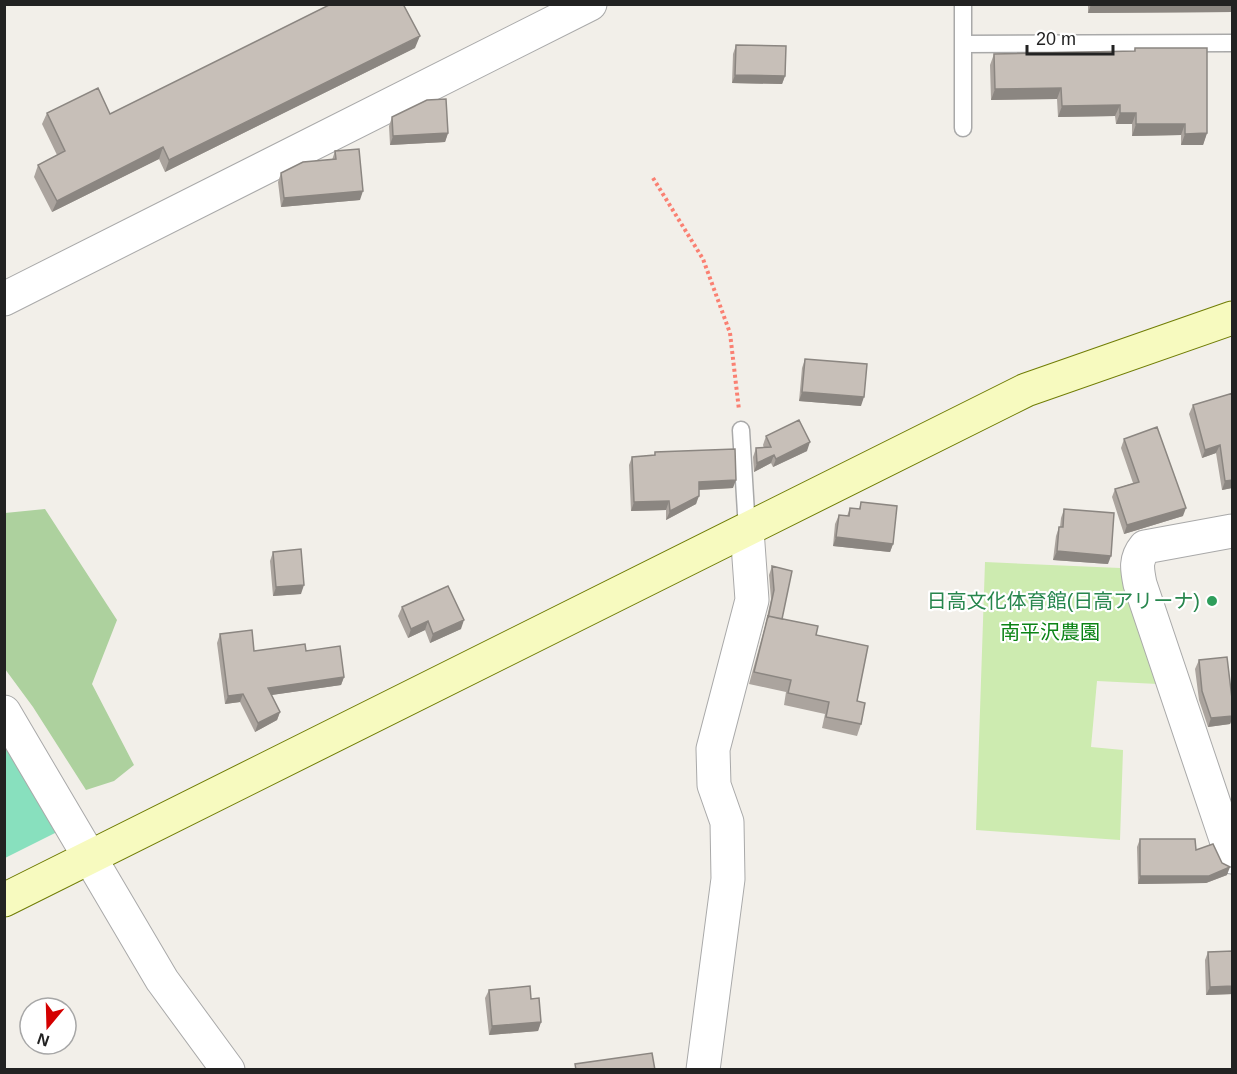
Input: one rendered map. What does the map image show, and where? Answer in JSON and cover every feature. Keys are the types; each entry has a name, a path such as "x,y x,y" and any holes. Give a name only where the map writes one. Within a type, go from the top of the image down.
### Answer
{"street":[{"path":"4,299 590,4"},
{"path":"4,900 1026,390 1233,318"},
{"path":"703,1070 728,879 727,822 714,785 713,749 752,600 747,530"},
{"path":"1233,531 1145,547 1138,555 1137,566 1140,584 1233,857"},
{"path":"4,712 162,980 228,1070"}],"lane":[{"path":"963,4 963,128"},
{"path":"963,44 1233,43"},
{"path":"741,430 747,530"}],"path":[{"path":"654,178 703,259 730,333 741,430"}],"green space":[{"path":"45,509 117,620 92,684 134,765 114,781 86,790 33,707 5,669 5,513"},
{"name":"南平沢農園","path":"985,562 1120,568 1158,684 1097,681 1091,747 1123,750 1120,840 976,830"},
{"path":"4,739 59,831 5,858 4,858"}],"building":[{"path":"331,4 403,4 420,36 169,160 163,147 57,201 38,165 65,151 47,113 98,88 110,114"},
{"path":"736,45 786,46 785,76 735,75"},
{"path":"1135,48 1207,48 1207,133 1185,134 1185,124 1136,124 1136,113 1120,113 1120,105 1062,106 1061,88 995,89 994,54 1135,51"},
{"path":"446,99 448,133 393,136 392,117 427,100"},
{"path":"359,149 363,191 284,198 281,173 303,162 336,159 335,151"},
{"path":"805,359 867,364 864,397 802,392"},
{"path":"1233,393 1233,480 1225,481 1220,445 1205,450 1193,405"},
{"path":"799,420 810,442 776,459 774,455 757,463 756,448 771,447 766,436"},
{"path":"1157,427 1186,508 1127,525 1115,489 1139,482 1124,439"},
{"path":"735,449 736,480 699,482 699,496 670,511 669,501 634,502 632,457 655,455 655,452"},
{"path":"861,502 897,506 893,544 836,537 839,515 849,516 850,508 860,509"},
{"path":"1064,509 1114,513 1111,556 1057,551 1059,527 1063,527"},
{"path":"301,549 304,585 276,587 273,552"},
{"path":"772,566 792,571 782,619 768,616 774,590"},
{"path":"448,586 464,620 433,634 428,621 411,629 402,607"},
{"path":"768,616 818,626 816,635 868,646 857,701 865,703 861,724 826,717 829,702 788,693 791,680 754,672"},
{"path":"252,630 254,651 305,644 306,651 340,646 344,677 268,688 280,712 258,723 243,694 228,696 220,634"},
{"path":"1227,657 1233,716 1211,718 1202,691 1199,660"},
{"path":"1140,839 1195,839 1196,850 1213,844 1222,863 1230,867 1209,876 1140,876"},
{"path":"1233,951 1233,986 1210,987 1208,952"},
{"path":"530,986 531,999 539,998 541,1022 492,1026 489,990"},
{"path":"652,1053 655,1070 576,1070 575,1064"}],"place":[{"name":"日高文化体育館(日高アリーナ)","path":"1212,601"}]}
